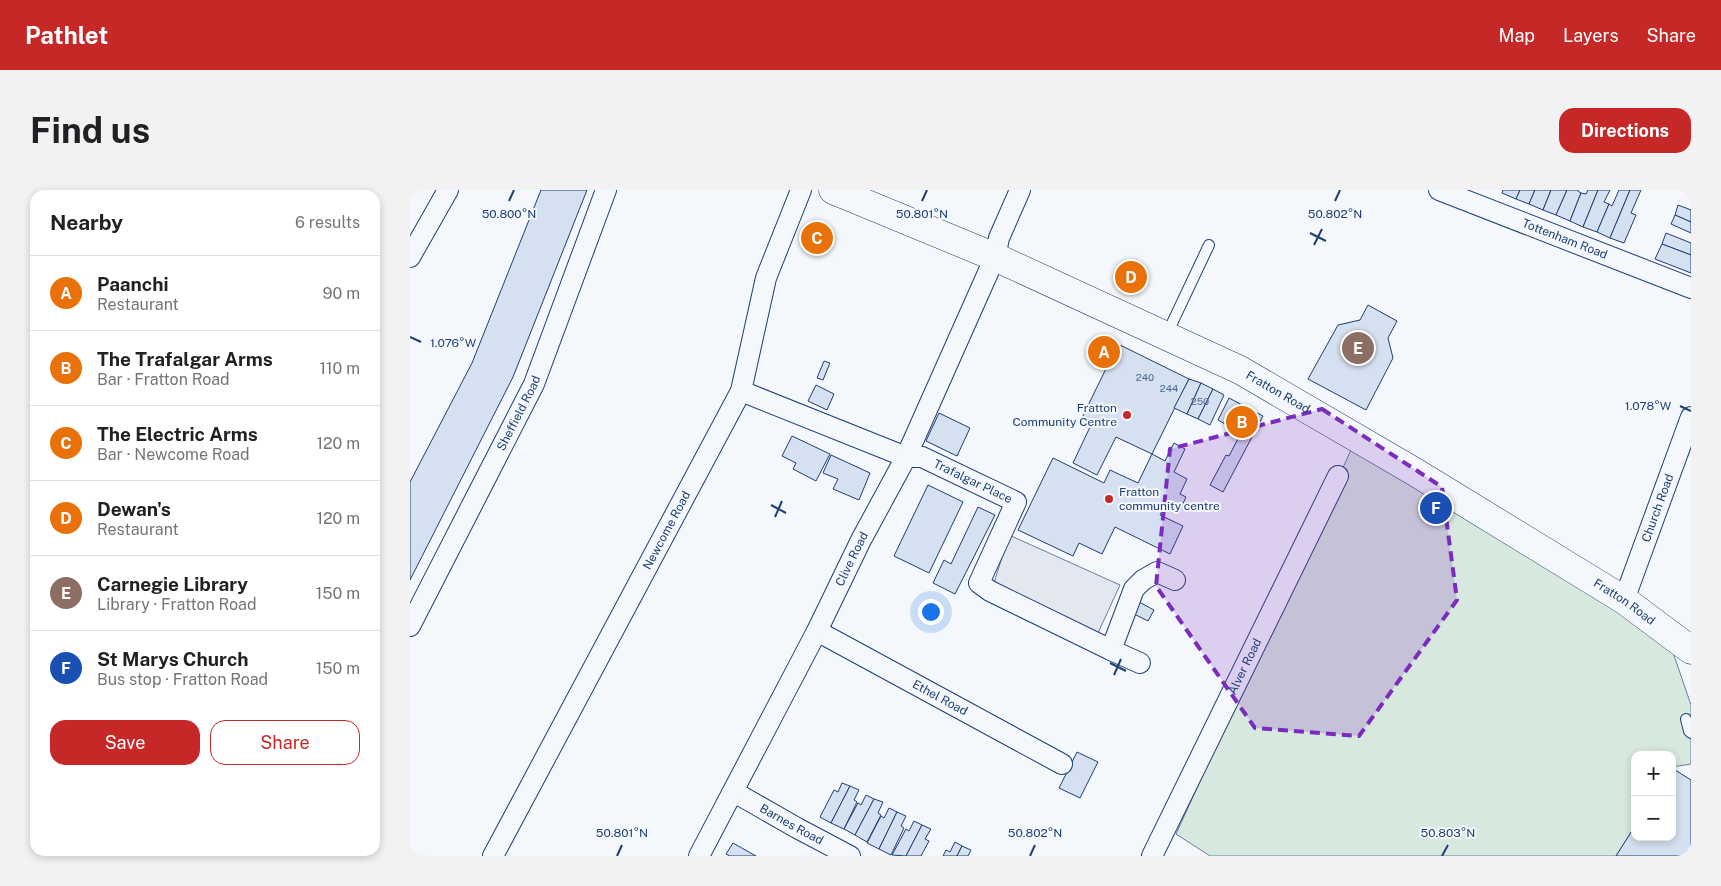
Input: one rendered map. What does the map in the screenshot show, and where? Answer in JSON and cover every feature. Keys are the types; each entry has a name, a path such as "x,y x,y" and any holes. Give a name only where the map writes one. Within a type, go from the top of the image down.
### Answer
{"main road":[{"name":"Fratton Road","path":"833,190 995,258 1240,370 1415,472 1624,600 1691,650"}],"street":[{"path":"410,256 448,190"},
{"name":"Sheffield Road","path":"410,626 534,384 606,190"},
{"name":"Newcome Road","path":"493,856 741,392 766,278 801,190"},
{"name":"Clive Road","path":"700,856 817,631 861,540 906,457 995,258 999,238 1020,190"},
{"name":"Tottenham Road","path":"1440,190 1691,288"},
{"name":"Trafalgar Place","path":"741,392 906,457 922,457 1016,502 979,583 990,591 1111,650"},
{"name":"Church Road","path":"1624,600 1691,417"},
{"name":"Alver Road","path":"1152,856 1338,476"},
{"path":"1140,663 1111,650 1134,589 1143,580 1157,572 1174,580"},
{"name":"Ethel Road","path":"817,631 1062,764"},
{"name":"Barnes Road","path":"734,792 850,856"}],"lane":[{"path":"1166,337 1209,245"},
{"path":"1686,719 1688,731 1691,733"}],"highlighted area":[{"path":"1322,409 1442,487 1457,600 1359,736 1255,728 1156,586 1170,449"}],"shaded area":[{"path":"1356,439 1666,632 1691,705 1691,764 1676,766 1676,751 1631,751 1631,832 1616,856 1210,856 1176,834"},
{"path":"1009,535 1120,585 1098,633 993,586"}],"building":[{"path":"541,190 587,190 513,377 410,580 410,482 472,363"},
{"path":"1503,190 1520,190 1516,199 1502,193"},
{"path":"1520,190 1535,190 1529,204 1516,199"},
{"path":"1535,190 1551,190 1543,210 1529,204"},
{"path":"1551,190 1567,190 1556,215 1543,210"},
{"path":"1567,190 1578,190 1581,193 1570,221 1556,215"},
{"path":"1588,190 1598,190 1583,227 1570,221 1581,193 1586,194"},
{"path":"1598,190 1610,190 1604,202 1609,204 1597,232 1583,227"},
{"path":"1619,190 1630,190 1610,238 1597,232 1609,204 1612,206"},
{"path":"1630,190 1641,190 1631,213 1636,215 1624,243 1610,238"},
{"path":"1678,205 1691,210 1691,222 1675,215"},
{"path":"1675,215 1691,222 1691,233 1671,224"},
{"path":"1666,233 1691,243 1691,255 1662,244"},
{"path":"1662,244 1691,255 1691,273 1655,259"},
{"path":"1368,305 1397,321 1388,338 1393,358 1366,410 1308,379 1338,325 1360,320"},
{"name":"Fratton Community Centre","path":"1118,344 1189,379 1152,454 1116,437 1097,475 1073,463 1090,427 1080,422"},
{"path":"824,361 830,363 823,380 817,378"},
{"path":"1189,379 1201,383 1187,414 1174,408"},
{"path":"1201,383 1213,389 1198,419 1187,414"},
{"path":"816,385 834,394 827,410 808,401"},
{"path":"1213,389 1224,395 1210,425 1198,419"},
{"path":"1229,398 1263,416 1223,492 1210,485 1226,455 1229,456 1241,433 1218,420"},
{"path":"939,413 970,428 957,456 926,441"},
{"path":"792,436 830,454 816,481 793,469 796,463 782,456"},
{"name":"Fratton community centre","path":"1174,443 1185,449 1174,472 1187,479 1180,494 1186,497 1181,508 1167,501 1160,515 1183,526 1170,554 1115,527 1102,554 1079,543 1073,556 1018,530 1053,458 1104,483 1110,470 1138,483 1152,454 1165,461"},
{"path":"831,455 870,473 859,500 833,489 838,479 823,473"},
{"path":"928,485 963,502 929,573 894,556"},
{"path":"978,507 995,515 955,594 933,583 944,560 951,564"},
{"path":"1139,602 1154,610 1148,621 1132,613"},
{"path":"1077,752 1098,762 1080,798 1059,788"},
{"path":"1676,771 1691,780 1691,856 1616,856 1631,832 1631,841 1676,841"},
{"path":"842,783 850,786 831,823 820,817 834,790 838,792"},
{"path":"850,786 859,790 854,800 857,802 844,829 831,823"},
{"path":"866,795 874,799 855,835 844,829 858,803 861,805"},
{"path":"874,799 883,802 878,813 881,815 867,842 855,835"},
{"path":"889,808 897,812 879,849 867,843 881,816 884,818"},
{"path":"897,812 906,816 901,826 904,828 891,855 879,849"},
{"path":"914,821 922,825 906,856 892,855 906,829 909,831"},
{"path":"922,825 931,829 925,839 929,841 921,856 906,856"},
{"path":"955,842 962,846 957,856 943,856 946,850 950,852"},
{"path":"733,843 756,856 730,856 726,854"},
{"path":"962,846 971,850 968,856 957,856"}],"place":[{"name":"The Electric Arms","path":"817,238"},
{"name":"Dewan's","path":"1131,277"},
{"name":"Carnegie Library","path":"1358,348"},
{"name":"Paanchi","path":"1104,352"},
{"name":"Fratton Community Centre","path":"1127,415"},
{"name":"The Trafalgar Arms","path":"1242,422"},
{"name":"Fratton community centre","path":"1109,499"},
{"name":"St Marys Church","path":"1436,508"}]}
